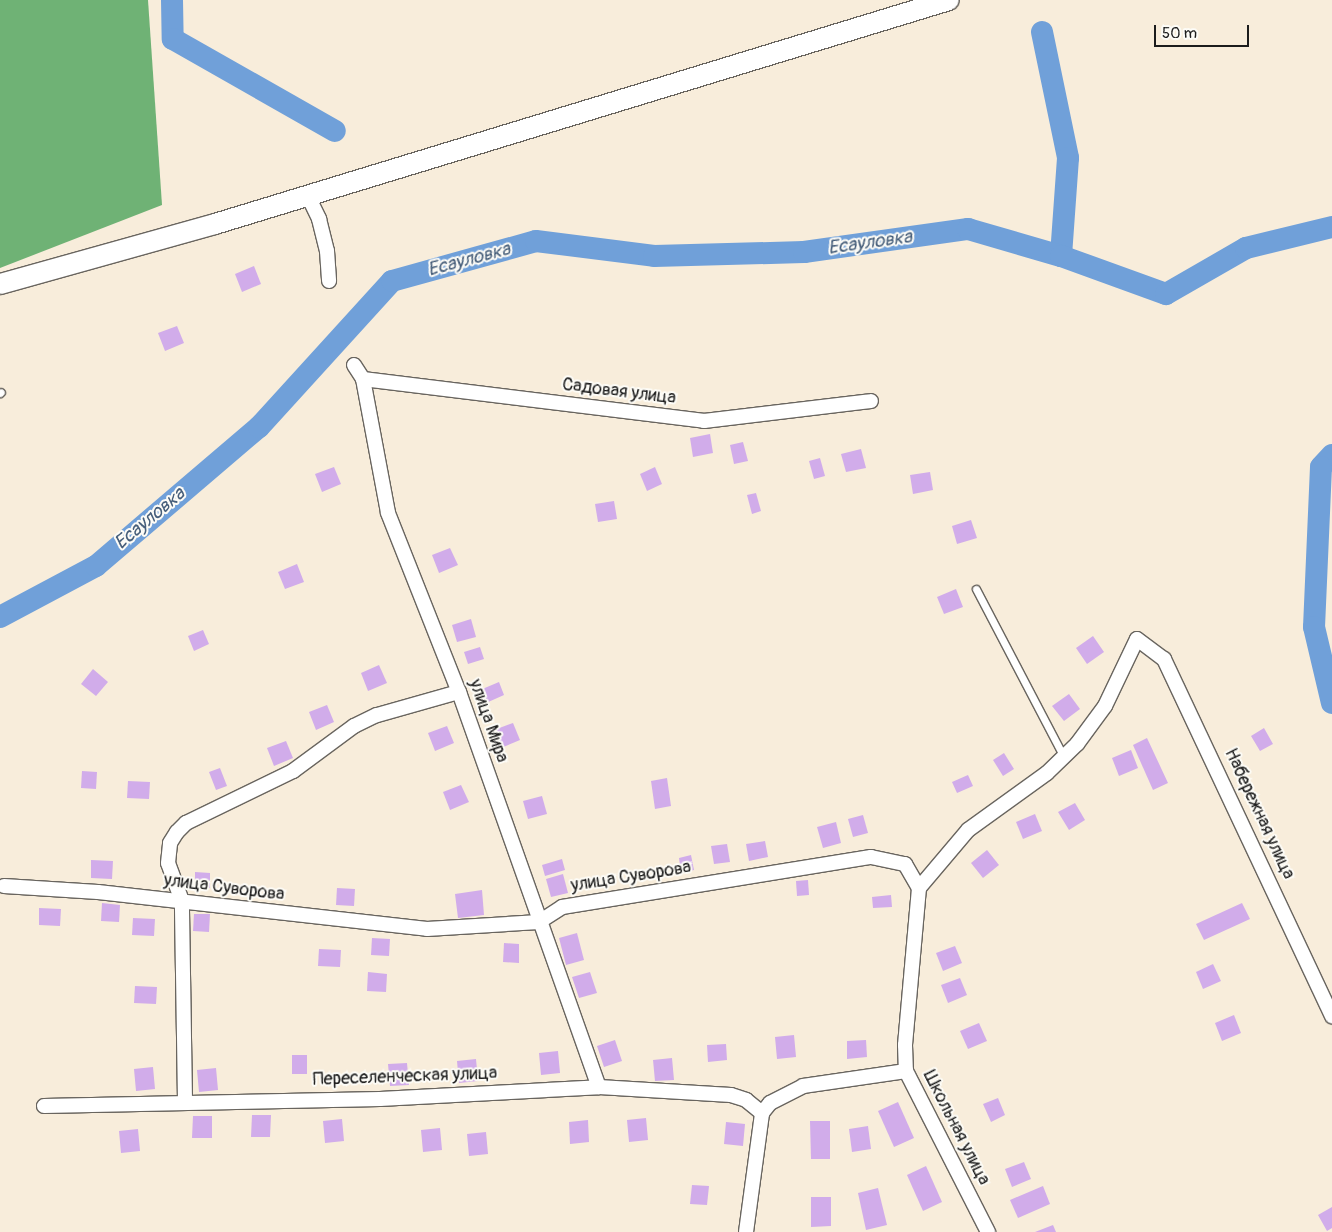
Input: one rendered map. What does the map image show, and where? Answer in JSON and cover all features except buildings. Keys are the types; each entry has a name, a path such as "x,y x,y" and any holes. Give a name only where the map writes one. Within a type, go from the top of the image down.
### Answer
{"street":[{"path":"0,284 215,224 307,194 949,0"},
{"path":"307,194 319,219 327,251 329,281"},
{"name":"улица Мира","path":"354,365 364,379 388,513 459,692 538,922 599,1087"},
{"name":"Садовая улица","path":"364,379 704,422 870,401"},
{"name":"Набережная улица","path":"1064,757 1104,706 1137,639 1164,659 1332,1016"},
{"path":"185,1101 182,901 170,871 168,855 170,843 186,823 293,772 354,726 377,715 459,692"},
{"path":"919,888 968,830 1064,757"},
{"name":"улица Суворова","path":"4,886 182,901 416,928 538,922 562,907 871,857 905,864 919,888"},
{"name":"Школьная улица","path":"919,888 905,1045 906,1071 988,1232"},
{"path":"746,1232 762,1113 779,1096 803,1086 906,1071"},
{"name":"Переселенческая улица","path":"44,1106 185,1101 380,1099 599,1087 730,1095 746,1100 762,1113"}],"lane":[{"path":"976,590 1064,757"}],"green space":[{"path":"0,0 148,0 162,205 0,268"}],"waterway":[{"name":"Есауловка","path":"172,0 173,39 335,131"},
{"name":"Есауловка","path":"1042,32 1068,158 1061,256"},
{"name":"Есауловка","path":"0,617 96,566 259,427 392,281 536,241 654,256 804,252 968,229 1061,256 1166,294 1246,248 1332,227"},
{"name":"Есауловка","path":"1332,455 1321,467 1314,627 1332,703"}]}
